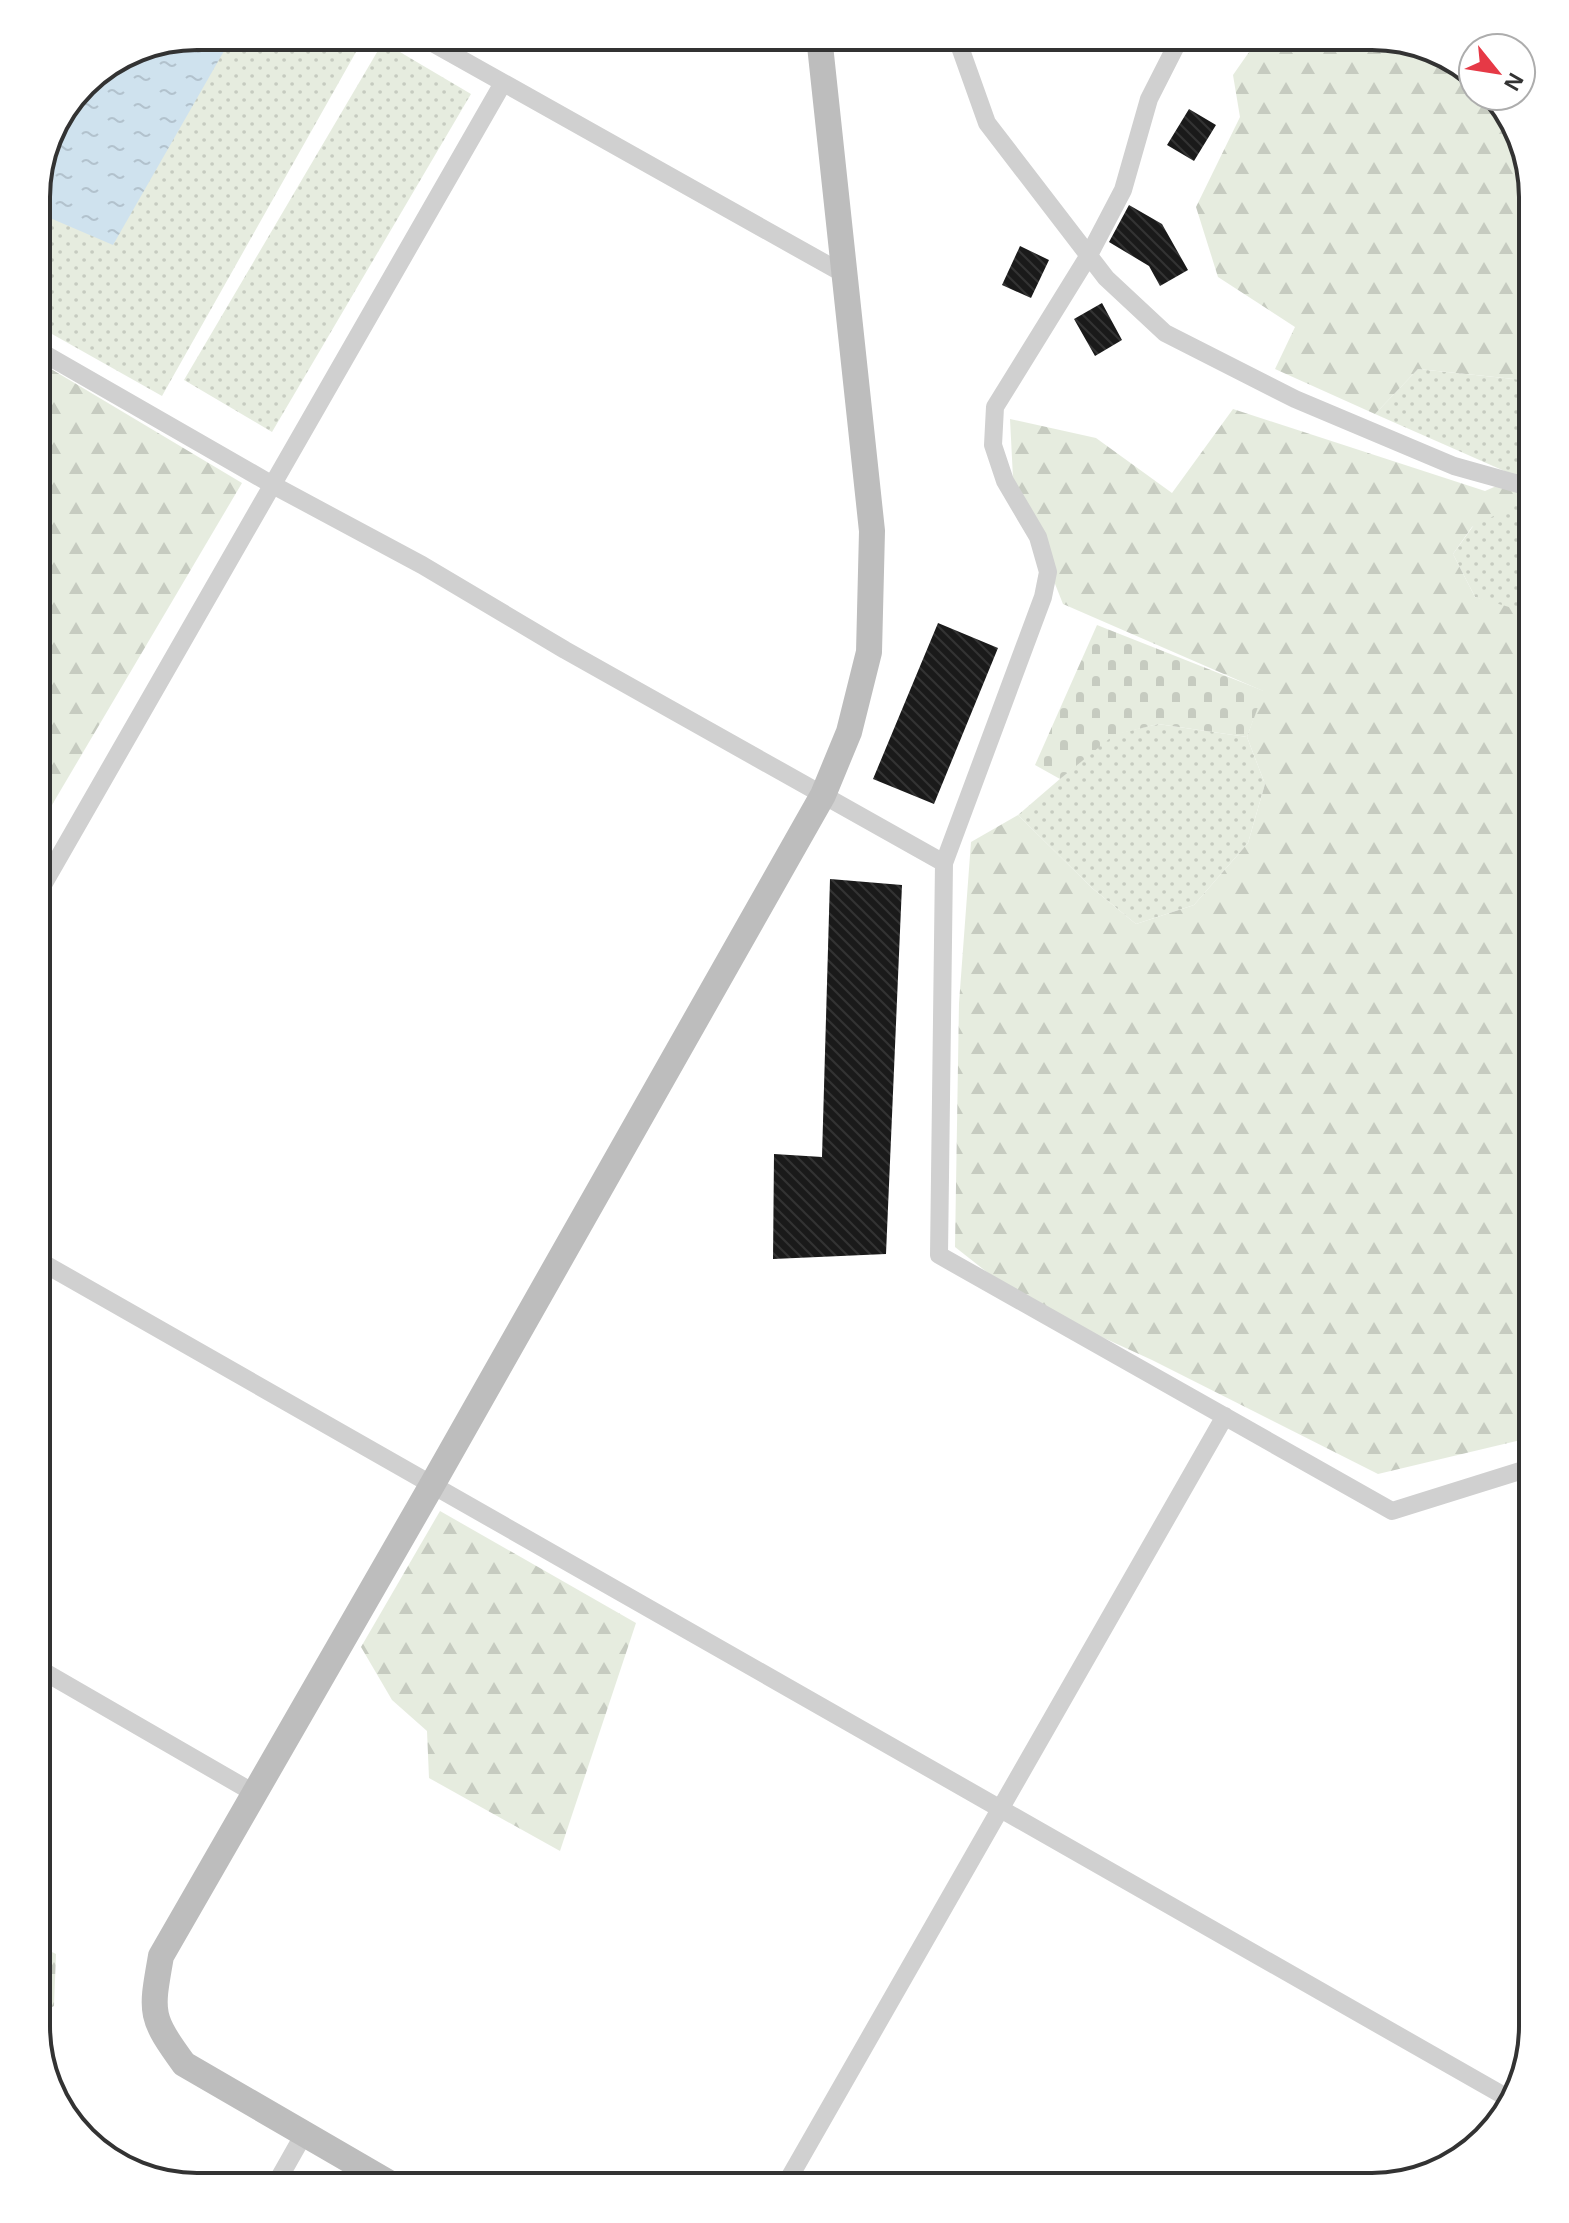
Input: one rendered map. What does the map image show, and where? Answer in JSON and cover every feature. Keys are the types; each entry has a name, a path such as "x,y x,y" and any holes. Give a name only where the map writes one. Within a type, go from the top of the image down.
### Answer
{"street":[{"path":"445,50 844,274"},
{"path":"372,2173 184,2064 160,2032 152,2005 161,1956 823,795 849,732 869,652 872,531 820,50"},
{"path":"961,50 987,123 1106,278 1165,333 1324,411 1454,466 1519,484"},
{"path":"1174,50 1149,99 1123,190 1089,255 995,407 993,445 1005,481 1038,537 1048,572 1043,597 944,863 939,1255 1392,1511 1519,1471"},
{"path":"50,872 503,83"},
{"path":"50,357 944,863"},
{"path":"50,1267 1502,2095"},
{"path":"792,2173 1225,1416"},
{"path":"50,1675 254,1793"},
{"path":"282,2173 304,2134"}],"green space":[{"path":"197,50 357,50 162,396 50,333 50,187 55,159 65,132 80,107 100,86 132,65 159,55"},
{"path":"378,50 397,50 471,94 272,432 184,380"},
{"path":"1250,50 1382,50 1428,61 1457,77 1457,112 1492,112 1508,141 1518,178 1519,380 1418,369 1375,414 1275,369 1295,327 1218,277 1196,207 1240,117 1233,75"},
{"path":"50,368 242,483 50,808"},
{"path":"1418,369 1519,380 1519,477 1518,477 1375,414"},
{"path":"1233,409 1485,491 1519,476 1519,503 1472,527 1453,554 1475,597 1519,610 1519,1440 1378,1474 1152,1360 1025,1302 955,1247 959,1003 971,842 1018,815 1092,888 1136,924 1194,905 1248,843 1265,784 1247,737 1263,691 1063,604 1013,478 1010,419 1096,438 1172,493"},
{"path":"1519,500 1519,614 1475,597 1453,554 1479,518"},
{"path":"1097,625 1264,691 1247,737 1158,724 1114,735 1060,779 1035,765"},
{"path":"1158,724 1247,737 1265,784 1248,843 1194,905 1136,924 1092,888 1018,815 1111,735"},
{"path":"440,1511 636,1623 560,1851 429,1778 427,1731 392,1700 361,1647"},
{"path":"50,1951 56,1954 54,2006 50,2008"}],"water":[{"path":"223,50 224,51 113,245 50,218 53,168 65,132 80,107 100,86 132,65 178,51"}],"building":[{"path":"1189,109 1216,125 1194,161 1167,145"},
{"path":"1129,205 1162,224 1188,270 1160,286 1149,266 1109,242"},
{"path":"1020,246 1049,260 1031,298 1002,285"},
{"path":"1102,303 1122,340 1095,356 1074,319"},
{"path":"938,623 998,648 934,804 873,779"},
{"path":"830,879 902,885 886,1254 773,1259 774,1154 822,1157"}]}
